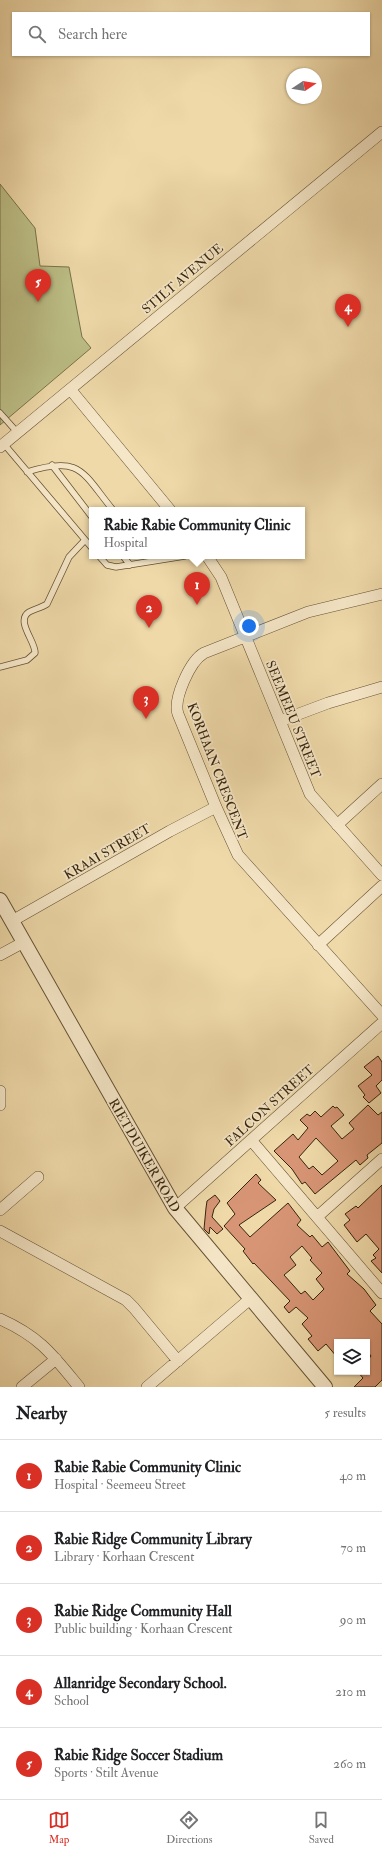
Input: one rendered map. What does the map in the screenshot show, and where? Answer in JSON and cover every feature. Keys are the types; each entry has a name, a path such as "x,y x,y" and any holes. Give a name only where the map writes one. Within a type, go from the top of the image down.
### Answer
{"street":[{"name":"STILT AVENUE","path":"2,445 382,132"},
{"path":"70,389 168,507"},
{"name":"SEEMEEU STREET","path":"210,559 221,576 310,794 382,875"},
{"name":"KORHAAN CRESCENT","path":"382,594 308,612 200,655 192,665 177,699 178,714 238,856 382,1015"},
{"path":"280,721 328,702 382,687"},
{"path":"337,824 382,784"},
{"name":"KRAAI STREET","path":"12,921 170,831 216,807"},
{"path":"318,945 382,886"},
{"name":"RIETDUIKER ROAD","path":"0,900 175,1208 324,1387"},
{"path":"0,955 24,942"},
{"name":"FALCON STREET","path":"175,1208 382,1023"},
{"path":"0,1091 0,1106"},
{"path":"251,1140 382,1293"},
{"path":"317,1217 382,1160"},
{"path":"0,1210 38,1177"},
{"path":"0,1231 126,1300 178,1361"},
{"path":"147,1387 250,1299"},
{"path":"0,1319 17,1327 39,1341 79,1387"},
{"path":"22,1387 56,1359"}],"lane":[{"path":"0,413 17,432"},
{"path":"2,445 28,472 89,545"},
{"path":"28,472 52,465 70,465 78,468 110,507"},
{"path":"52,465 89,513"},
{"path":"0,667 27,660 35,653 25,623 25,618 28,613 46,604 69,556 85,540"},
{"path":"102,559 107,565 111,566 130,565 150,559"},
{"path":"125,559 130,565"}],"green space":[{"path":"0,184 35,228 40,266 69,267 82,337 91,348 0,425"}],"building":[{"path":"378,1056 382,1062 382,1080 376,1086 381,1093 369,1103 363,1097 365,1095 358,1086 372,1075 364,1067"},
{"path":"368,1105 378,1115 382,1112 382,1143 367,1155 368,1158 360,1165 356,1160 315,1194 305,1182 302,1184 292,1169 274,1151 293,1134 298,1140 308,1128 300,1120 307,1114 310,1116 315,1111 321,1117 333,1106 335,1108 337,1107 344,1115 331,1126 342,1139 354,1129 349,1123","holes":["316,1138 338,1161 322,1175 313,1166 309,1169 299,1157"]},
{"path":"256,1174 261,1180 258,1183 276,1200 239,1225 250,1237 288,1203 301,1220 297,1225 310,1237 312,1235 322,1247 328,1242 350,1271 347,1274 364,1289 376,1305 370,1311 382,1324 382,1380 375,1387 354,1387 363,1378 360,1375 370,1375 370,1339 334,1339 334,1353 326,1344 318,1351 308,1339 312,1336 302,1324 308,1318 296,1307 289,1313 284,1307 290,1301 254,1263 253,1264 243,1251 245,1249 224,1226 235,1214 227,1203","holes":["302,1246 312,1258 310,1260 322,1273 316,1279 324,1289 313,1300 305,1291 301,1294 284,1275 296,1265 290,1257"]},
{"path":"382,1185 382,1273 371,1261 376,1258 373,1255 379,1249 366,1234 357,1242 344,1225 350,1220 345,1214 356,1206 358,1208"},
{"path":"215,1195 220,1201 214,1209 212,1217 223,1229 217,1234 210,1227 209,1234 204,1229 207,1201"}],"place":[{"name":"Rabie Ridge Soccer Stadium","path":"38,302"},
{"name":"Allanridge Secondary School.","path":"348,327"},
{"name":"Rabie Rabie Community Clinic","path":"197,605"},
{"name":"Rabie Ridge Community Library","path":"149,628"},
{"name":"Rabie Ridge Community Hall","path":"146,719"}]}
